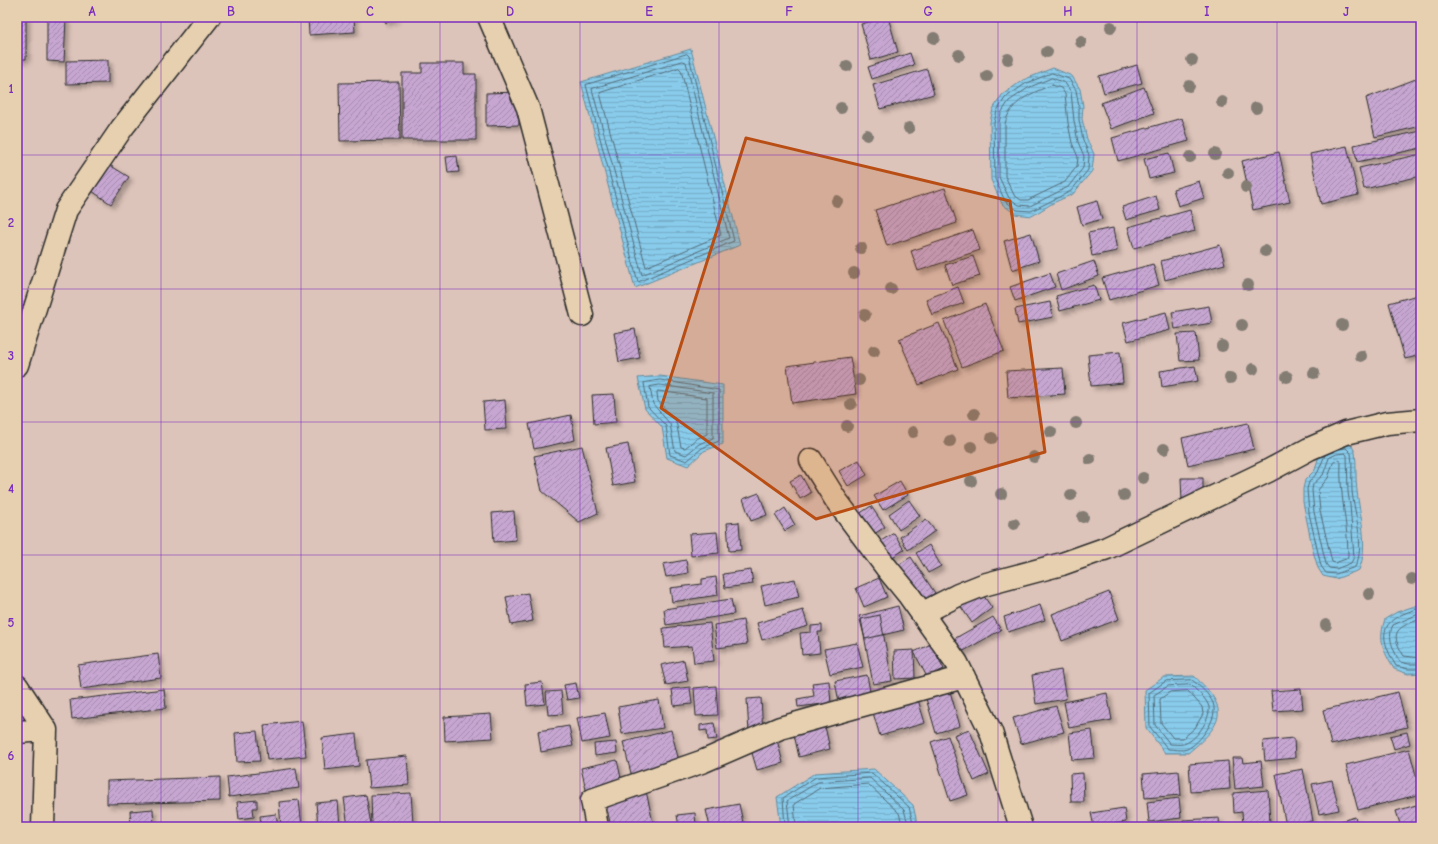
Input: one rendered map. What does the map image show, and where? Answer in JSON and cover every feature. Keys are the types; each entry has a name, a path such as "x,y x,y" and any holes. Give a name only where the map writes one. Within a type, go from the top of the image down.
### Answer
{"street":[{"path":"17,364 66,210 122,128 209,17"},
{"path":"489,17 528,108 582,315"},
{"path":"922,613 958,595 983,585 1062,564 1107,548 1248,481 1309,449 1346,433 1387,423 1421,420"},
{"path":"811,460 836,500 922,613 957,663 991,732 1021,827"},
{"path":"597,827 592,800 704,761 780,728 964,677"},
{"path":"17,686 46,730 43,827"},
{"path":"17,732 46,730"}],"highlighted area":[{"path":"746,138 1010,201 1045,452 816,519 661,408"}],"water":[{"path":"691,49 740,245 635,288 581,82"},
{"path":"1053,68 1072,76 1080,89 1083,106 1082,119 1087,139 1094,154 1092,171 1073,194 1053,203 1032,216 1015,214 1002,204 991,180 990,122 993,109 1002,95 1023,80"},
{"path":"660,376 723,385 723,444 704,451 688,466 667,458 662,427 645,409 638,378"},
{"path":"1346,444 1352,446 1355,452 1356,486 1364,541 1362,561 1359,570 1336,579 1323,576 1318,568 1303,502 1303,489 1305,480 1315,470 1318,459 1323,450"},
{"path":"1421,604 1421,673 1408,674 1394,669 1387,657 1384,651 1382,639 1383,626 1385,619 1397,612"},
{"path":"1194,676 1214,698 1218,707 1218,716 1215,725 1200,743 1188,753 1165,753 1146,728 1145,690 1164,677"},
{"path":"874,769 913,805 918,827 781,827 777,797 815,773"}],"building":[{"path":"17,17 26,17 26,59 17,59"},
{"path":"308,17 354,17 355,32 309,35"},
{"path":"383,17 397,17 386,23"},
{"path":"888,17 898,52 871,60 861,24"},
{"path":"47,18 66,18 64,62 47,61"},
{"path":"910,53 914,65 872,79 868,67"},
{"path":"108,60 108,83 66,84 66,61"},
{"path":"422,63 464,63 464,74 476,74 476,140 402,140 402,73 422,73"},
{"path":"1137,65 1142,83 1104,93 1099,76"},
{"path":"927,69 934,94 880,109 873,85"},
{"path":"1421,77 1421,126 1375,137 1366,98"},
{"path":"399,82 400,140 340,141 339,83"},
{"path":"1144,87 1154,113 1111,129 1101,103"},
{"path":"519,92 519,125 486,126 486,93"},
{"path":"1182,118 1189,141 1118,161 1112,138"},
{"path":"1421,131 1421,148 1357,162 1354,145"},
{"path":"1347,146 1358,195 1321,204 1310,154"},
{"path":"1279,152 1290,202 1253,210 1242,161"},
{"path":"1169,153 1174,173 1149,179 1144,159"},
{"path":"1421,154 1421,176 1364,189 1359,168"},
{"path":"457,156 459,172 448,173 446,157"},
{"path":"108,164 129,177 111,204 86,187"},
{"path":"1199,181 1204,198 1178,206 1173,189"},
{"path":"945,188 957,223 887,246 875,210"},
{"path":"1156,196 1160,210 1126,220 1122,207"},
{"path":"1097,201 1102,219 1082,225 1077,207"},
{"path":"1190,210 1195,231 1134,248 1128,227"},
{"path":"1113,228 1117,251 1092,256 1088,233"},
{"path":"973,230 980,250 918,271 911,251"},
{"path":"1031,233 1039,261 1012,270 1004,241"},
{"path":"1220,245 1225,264 1165,280 1161,261"},
{"path":"973,256 980,276 952,285 945,265"},
{"path":"1094,261 1099,276 1061,290 1056,274"},
{"path":"1153,264 1159,285 1109,300 1102,278"},
{"path":"1050,273 1055,287 1015,301 1010,287"},
{"path":"1094,285 1099,300 1060,311 1056,296"},
{"path":"958,287 964,303 932,315 926,299"},
{"path":"1421,294 1421,355 1405,359 1389,303"},
{"path":"1050,302 1053,317 1018,324 1015,309"},
{"path":"985,304 1004,351 962,367 944,321"},
{"path":"1209,306 1212,323 1175,329 1172,312"},
{"path":"1166,312 1170,330 1128,341 1123,323"},
{"path":"939,323 958,369 919,385 899,339"},
{"path":"635,329 640,358 619,362 614,333"},
{"path":"1196,333 1199,360 1180,361 1177,334"},
{"path":"1120,352 1123,383 1091,386 1088,355"},
{"path":"850,357 856,394 792,403 787,366"},
{"path":"1195,366 1198,381 1162,387 1160,371"},
{"path":"1063,368 1065,394 1008,398 1006,371"},
{"path":"614,394 616,422 594,424 592,395"},
{"path":"505,400 507,429 485,430 483,402"},
{"path":"571,415 575,440 534,449 529,424"},
{"path":"1248,423 1254,449 1188,465 1182,438"},
{"path":"628,444 635,482 613,486 606,448"},
{"path":"582,446 598,513 579,522 542,491 534,456"},
{"path":"859,460 867,475 848,486 839,471"},
{"path":"801,475 811,493 800,499 790,481"},
{"path":"1181,478 1203,478 1203,501 1182,502"},
{"path":"900,481 908,495 883,510 874,496"},
{"path":"759,493 767,515 751,521 743,499"},
{"path":"909,500 920,516 899,530 889,514"},
{"path":"871,506 885,527 874,534 859,514"},
{"path":"785,508 795,525 785,531 775,515"},
{"path":"514,511 516,540 494,542 492,513"},
{"path":"926,519 935,531 908,550 900,537"},
{"path":"739,522 741,550 729,551 727,523"},
{"path":"717,532 719,553 691,556 689,534"},
{"path":"894,533 904,550 889,559 879,542"},
{"path":"929,545 941,566 928,573 916,553"},
{"path":"911,557 935,593 922,601 898,565"},
{"path":"686,560 688,573 666,577 663,564"},
{"path":"751,570 753,584 725,588 723,574"},
{"path":"716,577 718,595 672,602 670,588 702,584 702,579"},
{"path":"879,578 887,597 864,607 856,588"},
{"path":"795,579 799,597 765,605 761,586"},
{"path":"981,592 992,608 972,623 961,607"},
{"path":"1109,592 1119,619 1062,641 1052,614"},
{"path":"528,593 533,621 511,625 506,597"},
{"path":"731,599 734,614 666,625 664,609"},
{"path":"1040,605 1045,620 1008,632 1004,617"},
{"path":"898,606 904,630 865,639 859,616"},
{"path":"803,610 808,626 762,640 757,623"},
{"path":"880,615 892,681 873,684 861,619"},
{"path":"993,617 1001,630 960,653 952,640"},
{"path":"743,620 747,644 717,648 714,625"},
{"path":"710,623 714,661 694,663 692,646 665,648 663,628"},
{"path":"822,625 822,632 818,632 820,653 802,655 800,633 811,632 811,626"},
{"path":"857,643 863,667 830,674 824,649"},
{"path":"931,644 944,669 927,677 914,652"},
{"path":"914,650 915,678 895,679 894,651"},
{"path":"158,654 161,678 81,689 78,665"},
{"path":"684,660 688,681 666,685 661,665"},
{"path":"1061,670 1066,699 1036,704 1032,675"},
{"path":"867,675 871,697 839,703 835,681"},
{"path":"829,681 831,703 798,707 797,699 814,696 812,683"},
{"path":"542,682 545,704 527,706 525,684"},
{"path":"576,683 579,698 567,700 564,685"},
{"path":"716,686 718,715 696,716 694,688"},
{"path":"690,687 692,704 674,706 672,689"},
{"path":"949,688 960,726 936,733 925,695"},
{"path":"164,689 166,708 72,719 70,700"},
{"path":"1301,689 1303,709 1273,711 1271,691"},
{"path":"561,691 563,714 548,715 546,692"},
{"path":"1398,692 1407,727 1331,745 1323,710"},
{"path":"916,693 925,723 880,736 871,706"},
{"path":"1107,693 1112,720 1069,728 1064,702"},
{"path":"761,698 763,733 749,733 747,699"},
{"path":"659,700 663,728 622,734 618,707"},
{"path":"1056,706 1064,732 1021,744 1013,718"},
{"path":"605,713 610,738 582,743 577,718"},
{"path":"491,714 493,738 445,741 444,717"},
{"path":"302,721 306,756 267,760 264,725"},
{"path":"824,722 830,749 799,757 793,730"},
{"path":"714,723 717,739 708,740 707,730 700,731 700,725"},
{"path":"569,726 573,746 541,752 538,731"},
{"path":"969,729 989,774 974,781 954,735"},
{"path":"671,730 680,765 632,777 623,742"},
{"path":"1092,730 1095,758 1072,760 1069,733"},
{"path":"257,731 260,761 237,762 235,733"},
{"path":"1407,732 1410,744 1394,749 1390,736"},
{"path":"356,734 359,766 325,770 322,738"},
{"path":"776,736 783,763 757,770 749,743"},
{"path":"948,736 968,795 950,801 931,742"},
{"path":"1294,738 1295,758 1265,761 1263,741"},
{"path":"616,742 617,753 595,756 594,744"},
{"path":"1409,749 1421,794 1358,810 1346,765"},
{"path":"407,756 409,785 369,788 366,760"},
{"path":"1232,758 1242,758 1243,763 1261,761 1264,786 1235,789"},
{"path":"617,760 623,787 587,794 581,768"},
{"path":"1228,761 1230,789 1191,792 1189,764"},
{"path":"296,768 299,788 229,797 227,777"},
{"path":"1303,769 1313,821 1286,826 1276,774"},
{"path":"1179,771 1181,795 1145,798 1143,774"},
{"path":"1083,773 1084,802 1071,802 1070,774"},
{"path":"220,777 220,801 107,804 107,781"},
{"path":"1332,780 1339,810 1319,814 1312,784"},
{"path":"1268,790 1270,823 1243,825 1242,812 1234,813 1233,793"},
{"path":"646,791 654,827 611,827 605,800"},
{"path":"411,793 413,823 372,825 371,795"},
{"path":"366,795 371,825 348,827 344,798"},
{"path":"1179,798 1181,818 1149,822 1147,802"},
{"path":"257,800 257,808 253,808 254,817 239,819 237,802"},
{"path":"299,800 302,827 281,827 279,802"},
{"path":"338,801 340,827 318,827 316,803"},
{"path":"739,804 744,827 710,827 706,810"},
{"path":"1416,805 1421,827 1401,827 1396,811"},
{"path":"1124,808 1126,822 1094,827 1091,813"},
{"path":"153,809 154,827 131,827 130,811"},
{"path":"695,813 696,827 679,827 677,815"},
{"path":"276,814 278,827 261,827 260,816"},
{"path":"1355,817 1358,827 1329,827 1328,825"},
{"path":"1219,818 1220,827 1184,827 1183,820"},
{"path":"257,823 258,827 202,827"},
{"path":"1178,823 1178,827 1155,827 1155,825"}]}
